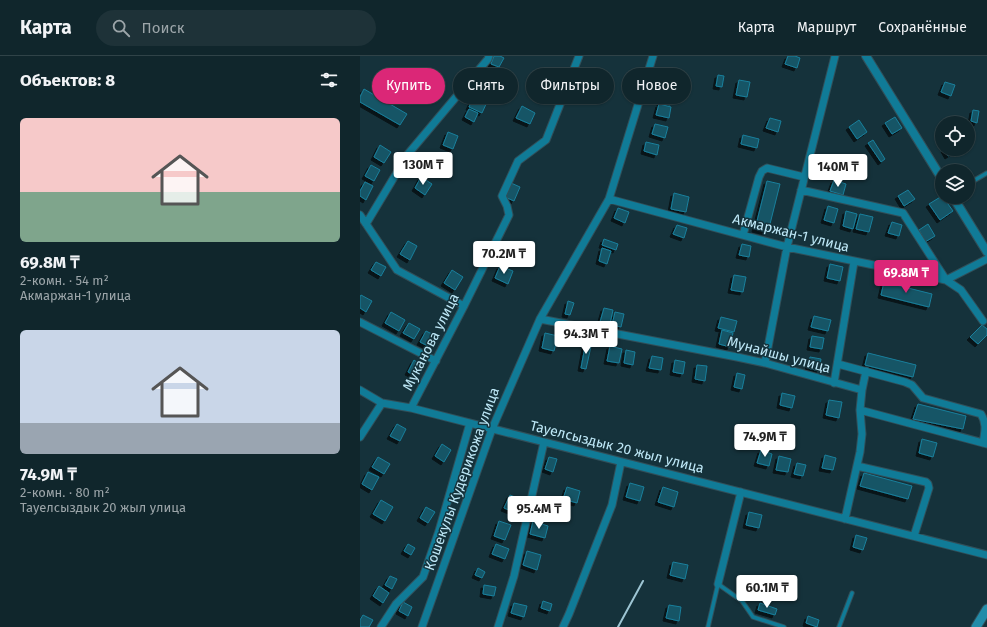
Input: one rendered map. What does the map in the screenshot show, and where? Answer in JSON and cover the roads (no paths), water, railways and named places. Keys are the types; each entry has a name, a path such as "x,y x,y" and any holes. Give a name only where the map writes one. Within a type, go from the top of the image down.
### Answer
{"main road":[{"path":"976,627 987,609"}],"street":[{"path":"366,224 408,154 489,56"},
{"name":"Муканова улица","path":"411,408 509,215 507,206 502,196 518,161 546,140 579,56"},
{"name":"Кошекулы Кудерикожа улица","path":"422,627 492,429 540,319 609,199 653,56"},
{"path":"765,364 787,247 835,56"},
{"path":"866,56 935,168"},
{"path":"743,235 762,171 767,168 804,177"},
{"path":"801,190 903,213 946,280 961,290 982,321"},
{"name":"Акмаржан-1 улица","path":"609,199 787,247 946,280"},
{"path":"957,204 987,252"},
{"path":"360,215 397,270 464,306"},
{"path":"946,280 987,259"},
{"path":"834,383 854,262"},
{"name":"Мунайшы улица","path":"540,319 729,355 862,390"},
{"path":"360,322 436,361"},
{"path":"838,364 905,382 912,385 923,398 981,414 987,425 985,444 860,410"},
{"path":"846,519 862,434 860,410 866,371"},
{"name":"Тауелсыздык 20 жыл улица","path":"360,390 382,403 411,408 987,555"},
{"path":"360,437 382,403"},
{"name":"Кошекулы Кудерикожа улица","path":"381,627 396,604 423,577 439,531 470,423"},
{"path":"498,627 514,576 544,442"},
{"path":"563,627 612,505 621,462"},
{"path":"857,466 926,482 928,484 929,488 914,536"},
{"path":"718,584 741,492"}],"lane":[{"path":"975,180 987,173"},
{"path":"708,627 718,584 742,601 753,617 784,627"},
{"path":"840,627 852,593"}],"railway":[{"path":"618,627 643,581"}]}
